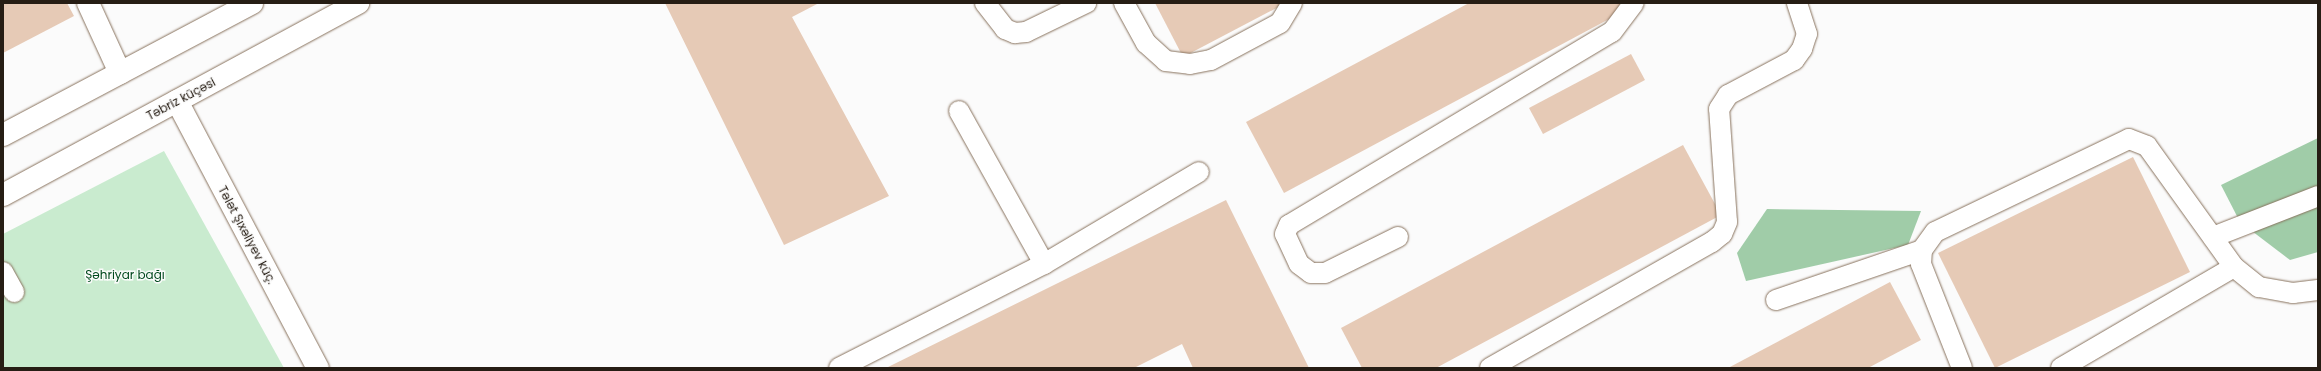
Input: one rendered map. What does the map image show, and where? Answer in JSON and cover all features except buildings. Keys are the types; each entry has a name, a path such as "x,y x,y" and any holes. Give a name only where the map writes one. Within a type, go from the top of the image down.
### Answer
{"main road":[{"path":"88,3 120,73"},
{"path":"3,135 252,3"},
{"name":"Təbriz küçəsi","path":"3,195 358,3"},
{"name":"Tələt Şıxəliyev küç.","path":"177,101 318,368"}],"lane":[{"path":"985,3 1005,29 1015,33 1026,32 1086,3"},
{"path":"1124,3 1146,43 1166,61 1190,64 1211,60 1280,23 1292,3"},
{"path":"1398,237 1325,273 1311,273 1299,264 1285,234 1289,225 1612,32 1634,3"},
{"path":"1490,368 1712,242 1722,234 1727,222 1719,109 1728,95 1794,60 1802,49 1807,34 1797,3"},
{"path":"960,111 1044,264"},
{"path":"1962,368 1921,264 1922,250 1935,232 2129,139 2147,146 2234,267 2259,287 2293,293 2318,290"},
{"path":"839,368 1044,264 1199,172"},
{"path":"2213,237 2318,196"},
{"path":"1776,300 1922,250"},
{"path":"2061,368 2234,267"},
{"path":"3,272 14,292"}],"green space":[{"path":"2318,138 2318,252 2290,260 2240,222 2221,185"},
{"name":"Şəhriyar bağı","path":"164,151 284,368 3,368 3,234"},
{"path":"1767,209 1921,211 1908,245 1746,281 1737,253"}]}
